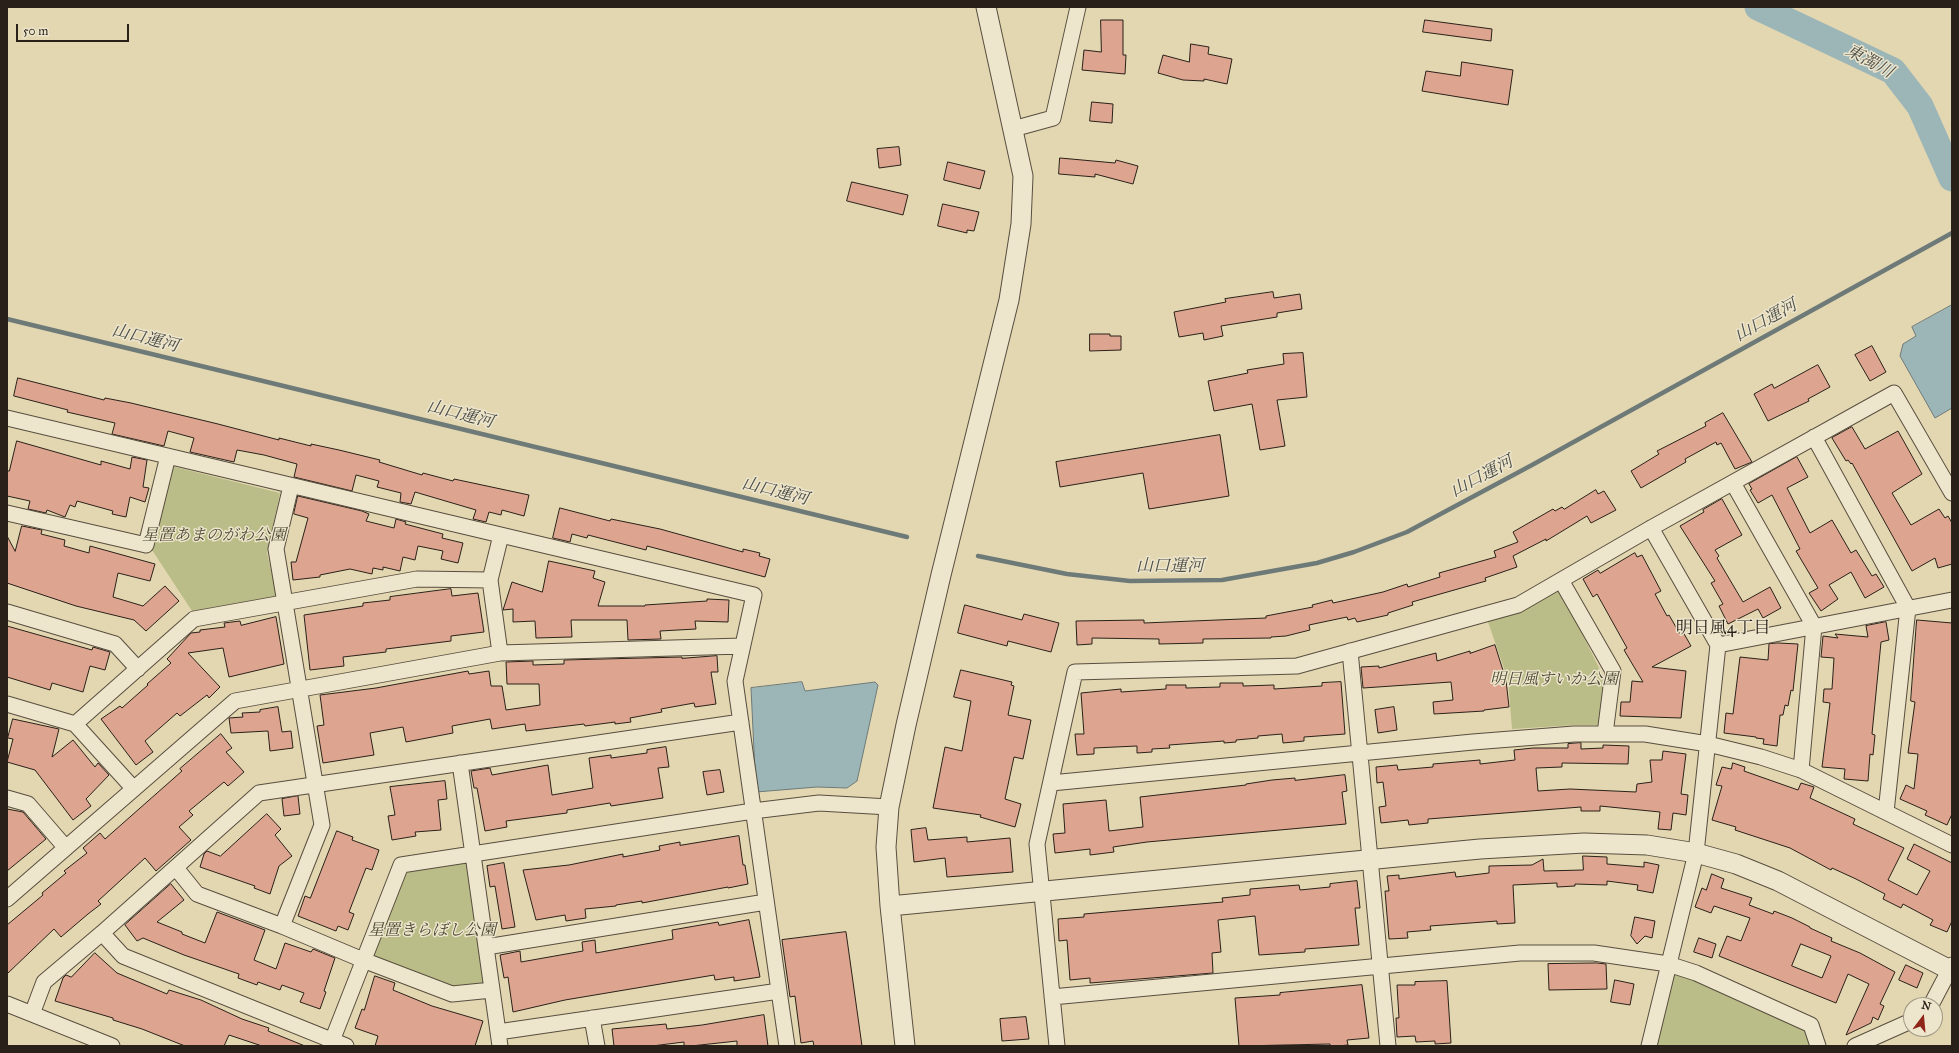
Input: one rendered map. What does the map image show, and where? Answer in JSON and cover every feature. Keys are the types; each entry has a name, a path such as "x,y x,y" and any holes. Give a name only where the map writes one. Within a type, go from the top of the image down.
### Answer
{"street":[{"path":"905,1046 890,906 886,847 889,806 937,590 1009,300 1021,224 1023,176 1014,129 986,7"},
{"path":"1014,129 1052,118 1078,7"},
{"path":"1057,1046 1043,891 1037,844 1075,672 1297,666 1518,605 1562,582 1651,528 1894,393 1952,493"},
{"path":"7,418 754,595 735,681 787,1046"},
{"path":"1814,437 1908,608 1886,812"},
{"path":"7,513 146,545 168,456"},
{"path":"1733,483 1814,626 1801,770"},
{"path":"282,926 322,825 276,549 291,486"},
{"path":"1649,1046 1696,853 1718,645 1651,528"},
{"path":"500,652 490,580 501,535"},
{"path":"75,724 194,619 417,580 490,580"},
{"path":"1562,582 1613,672 1605,734"},
{"path":"1718,645 1952,600"},
{"path":"7,612 115,644 138,669"},
{"path":"7,899 235,701 500,652 742,646"},
{"path":"1350,651 1388,1046"},
{"path":"7,704 75,724 134,789"},
{"path":"32,1014 44,982 176,868 259,793 741,722"},
{"path":"1051,783 1359,752 1567,734 1645,734 1708,744 1762,756 1801,770 1952,845"},
{"path":"460,763 499,1039 592,1018 779,991"},
{"path":"7,798 28,804 66,848"},
{"path":"102,933 123,956 336,1044 363,960 401,864 753,811 819,803 889,806"},
{"path":"890,906 1480,849 1584,843 1647,845 1696,853 1736,864 1778,881 1951,968 1935,997"},
{"path":"176,868 198,894 282,926 363,960 452,994 492,990"},
{"path":"486,947 766,902"},
{"path":"1052,997 1520,953 1594,954 1668,964 1696,973 1811,1025 1818,1046"},
{"path":"7,1004 112,1046"},
{"path":"592,1018 597,1046"},
{"path":"1855,1046 1903,1025"}],"green space":[{"name":"星置あまのがわ公園","path":"171,466 280,493 267,553 277,596 192,611 152,550"},
{"name":"明日風すいか公園","path":"1559,587 1605,680 1602,725 1512,729 1508,680 1487,619"},
{"name":"星置きらぼし公園","path":"473,853 492,990 452,994 363,960 401,865"},
{"path":"1668,964 1811,1025 1818,1046 1649,1046"}],"water":[{"path":"1952,305 1952,408 1935,418 1900,356 1903,344 1916,336 1912,327"},
{"path":"802,682 805,691 875,682 878,685 857,781 847,788 817,787 756,792 751,688"}],"building":[{"path":"1101,20 1123,20 1123,55 1126,55 1125,74 1082,70 1084,50 1101,52"},
{"path":"1425,20 1492,29 1491,41 1423,32"},
{"path":"1191,44 1209,47 1208,54 1232,59 1227,84 1204,79 1204,81 1183,80 1158,73 1163,55 1189,62"},
{"path":"1462,62 1513,70 1508,105 1422,91 1426,71 1460,76"},
{"path":"1092,102 1113,104 1112,123 1090,121"},
{"path":"899,147 901,165 879,168 877,149"},
{"path":"1060,158 1115,163 1116,160 1138,166 1133,184 1095,174 1095,177 1059,174"},
{"path":"948,162 985,171 980,189 944,180"},
{"path":"852,182 908,195 903,215 847,201"},
{"path":"943,204 979,212 974,231 967,230 967,233 938,226"},
{"path":"1273,292 1274,298 1300,294 1302,309 1277,313 1277,317 1221,326 1223,336 1204,340 1203,333 1179,337 1174,312 1226,302 1225,299"},
{"path":"1090,334 1110,334 1110,336 1121,336 1121,350 1090,351"},
{"path":"1872,346 1886,372 1870,381 1855,355"},
{"path":"1303,353 1307,397 1277,400 1285,446 1260,450 1252,404 1214,411 1208,381 1248,373 1247,370 1284,364 1283,354"},
{"path":"1818,365 1830,387 1808,399 1809,401 1768,421 1754,394 1772,384 1774,388"},
{"path":"18,378 104,400 105,398 131,403 279,440 279,438 311,446 311,444 339,450 380,460 379,462 422,475 423,473 453,481 454,479 529,495 524,516 502,510 501,515 489,512 486,522 473,519 476,510 415,492 411,504 400,502 401,493 377,487 379,481 356,475 352,491 294,477 297,464 264,455 237,450 234,462 190,452 194,438 168,431 164,446 112,434 115,423 67,412 68,410 14,396"},
{"path":"1723,413 1752,462 1735,469 1721,443 1717,445 1716,442 1685,459 1686,462 1641,488 1631,471 1659,454 1657,451 1706,426 1705,423"},
{"path":"1852,427 1865,449 1898,431 1922,474 1892,493 1911,525 1939,509 1945,518 1948,516 1952,523 1952,564 1938,568 1935,558 1912,571 1852,463 1851,464 1848,460 1846,461 1832,438"},
{"path":"1220,435 1229,496 1149,509 1143,473 1060,487 1056,462"},
{"path":"17,441 101,465 101,461 130,469 132,457 147,460 143,487 149,488 145,502 130,497 126,517 112,514 113,511 77,501 75,507 70,505 65,517 47,510 46,513 28,509 30,501 7,496 7,471 9,471"},
{"path":"1797,457 1808,477 1787,488 1810,533 1832,520 1851,553 1856,550 1872,576 1876,574 1884,587 1865,598 1851,572 1829,585 1838,599 1821,611 1809,593 1818,588 1796,551 1800,549 1772,495 1758,503 1750,490 1752,489 1749,484"},
{"path":"1596,490 1598,494 1604,491 1616,510 1591,523 1587,516 1546,541 1546,539 1513,556 1517,567 1485,578 1486,581 1412,602 1413,605 1388,613 1388,615 1357,622 1355,618 1348,620 1347,617 1309,625 1310,630 1271,638 1203,639 1203,643 1159,644 1159,639 1092,638 1092,644 1077,645 1076,621 1144,620 1144,623 1266,618 1266,616 1313,607 1312,605 1332,600 1333,603 1383,592 1407,584 1408,587 1440,577 1439,573 1496,557 1494,551 1518,542 1513,532 1553,509 1555,511 1562,507 1564,509"},
{"path":"298,496 362,511 369,514 366,521 394,528 396,519 406,522 405,524 443,534 442,538 463,543 458,563 441,559 443,551 418,546 415,560 403,557 400,571 383,567 383,570 373,568 372,574 350,569 320,575 320,577 293,580 291,562 296,562 308,518 294,514"},
{"path":"1722,499 1742,535 1715,550 1719,556 1717,558 1743,602 1770,587 1781,608 1763,618 1758,609 1728,624 1719,606 1723,604 1711,583 1715,581 1680,526 1704,512 1703,510"},
{"path":"560,508 610,521 611,519 660,529 743,552 743,549 760,553 759,556 770,559 765,577 647,546 646,550 588,535 587,538 572,534 570,542 553,538"},
{"path":"22,526 42,530 41,534 65,540 64,546 89,553 90,546 155,564 150,581 118,573 113,597 143,606 165,586 179,601 146,631 134,620 76,606 7,583 7,536 15,551"},
{"path":"1635,553 1637,557 1642,555 1661,591 1655,594 1667,616 1669,615 1680,634 1683,632 1691,646 1652,667 1686,671 1681,718 1620,716 1621,702 1630,702 1632,681 1643,682 1624,650 1627,648 1597,594 1593,597 1583,579 1598,570 1600,573"},
{"path":"549,561 595,571 593,578 605,582 598,606 645,606 707,601 707,599 729,600 728,622 695,621 696,629 660,631 661,639 628,640 627,620 571,620 572,637 536,638 535,621 513,622 513,609 503,610 512,582 542,592"},
{"path":"451,589 452,596 478,593 484,632 451,636 451,641 386,649 386,652 343,657 344,666 310,670 304,615 363,606 363,603 390,600 390,597"},
{"path":"965,605 1022,620 1024,614 1059,623 1051,652 1008,641 1007,646 958,633"},
{"path":"276,617 284,664 229,677 223,648 188,653 220,687 209,698 207,695 180,716 177,713 145,741 153,752 136,765 101,719 120,706 122,708 148,685 147,684 171,663 167,659 191,633 200,632 200,630 225,627 224,623 240,621 241,625"},
{"path":"1917,620 1952,623 1952,814 1947,825 1925,815 1927,811 1900,799 1906,785 1914,789 1918,754 1908,753 1915,702 1911,701"},
{"path":"1886,622 1889,640 1881,642 1872,734 1875,735 1873,755 1870,754 1868,781 1844,779 1845,769 1822,767 1830,703 1823,702 1824,689 1832,689 1834,658 1821,657 1823,636 1838,638 1835,634 1868,637 1866,626"},
{"path":"7,626 92,650 93,647 110,652 105,670 90,666 83,692 52,683 50,690 7,677"},
{"path":"1769,644 1798,644 1793,691 1791,690 1788,706 1785,705 1783,715 1780,715 1777,746 1763,744 1764,739 1756,737 1724,733 1726,713 1733,714 1740,657 1768,660"},
{"path":"1495,645 1506,680 1509,707 1484,711 1434,714 1433,702 1453,700 1451,682 1363,688 1361,667 1379,666 1379,668 1436,653 1437,661"},
{"path":"717,656 718,672 711,672 716,704 695,707 694,703 661,709 662,712 630,718 631,722 615,724 615,722 585,726 584,724 526,731 525,724 492,729 490,719 452,726 453,733 406,742 403,727 370,733 374,755 323,763 317,726 324,725 320,695 376,688 468,671 469,674 489,671 491,686 502,686 506,710 540,705 539,684 507,684 506,662 533,661 533,665 564,664 564,660"},
{"path":"961,670 1012,682 1011,685 1014,686 1008,715 1031,720 1023,759 1014,757 1005,799 1021,804 1015,827 980,817 981,815 933,808 945,747 962,751 971,701 954,697"},
{"path":"1341,682 1345,734 1304,737 1304,741 1283,743 1282,734 1258,736 1258,738 1236,740 1236,742 1224,743 1224,741 1169,745 1170,748 1152,749 1152,752 1137,753 1137,746 1094,748 1094,754 1077,755 1075,734 1084,734 1081,693 1121,689 1121,692 1166,689 1166,685 1186,685 1186,688 1220,687 1220,683 1243,683 1243,686 1274,685 1274,689 1322,686 1322,683"},
{"path":"278,707 282,732 291,731 293,748 270,751 268,731 231,733 229,718 243,717 242,713 260,712 260,710"},
{"path":"1394,707 1397,730 1378,733 1375,710"},
{"path":"13,719 59,729 52,757 73,740 95,767 98,763 109,775 86,799 91,806 73,820 35,770 7,762 13,739 8,738"},
{"path":"221,734 232,748 226,752 244,772 228,786 224,782 189,811 193,815 179,827 191,840 156,871 145,858 98,901 101,904 61,937 54,929 7,974 7,925 43,895 42,893 66,873 64,871 87,853 83,848 100,833 105,839 182,771 180,769"},
{"path":"1581,743 1581,749 1603,748 1603,745 1629,746 1628,764 1562,763 1562,767 1536,768 1538,791 1570,789 1636,792 1637,784 1652,782 1650,760 1662,760 1663,751 1686,754 1681,794 1688,795 1686,815 1673,813 1671,830 1658,829 1660,812 1600,806 1600,811 1581,811 1581,807 1428,819 1428,823 1409,825 1408,820 1381,823 1379,807 1386,806 1383,782 1377,783 1376,767 1397,765 1398,770 1433,767 1433,764 1480,760 1480,764 1515,760 1514,750 1533,748 1568,748 1568,744"},
{"path":"666,747 669,767 658,768 663,798 611,806 610,803 567,810 567,813 506,821 507,827 485,831 477,788 474,788 471,771 490,768 492,775 548,765 552,795 593,788 589,758 611,755 611,758 647,753 647,750"},
{"path":"1733,763 1745,767 1744,771 1798,790 1801,783 1814,787 1810,798 1855,819 1853,824 1904,848 1888,880 1917,895 1930,871 1907,859 1914,844 1952,863 1952,921 1947,932 1930,925 1933,920 1903,904 1901,908 1883,899 1885,894 1856,879 1832,868 1831,870 1790,848 1735,830 1736,827 1712,820 1722,786 1716,785 1722,767 1731,769"},
{"path":"720,770 724,792 707,795 703,772"},
{"path":"1345,775 1347,791 1342,792 1346,824 1147,842 1113,847 1114,852 1090,855 1090,849 1055,853 1053,834 1065,833 1063,804 1106,800 1109,831 1143,827 1140,797 1246,785 1272,780 1295,778 1295,780"},
{"path":"445,781 447,799 438,800 441,830 415,832 416,836 392,840 388,816 395,815 390,787"},
{"path":"298,796 300,814 284,816 282,799"},
{"path":"7,809 23,812 46,839 7,871"},
{"path":"267,814 281,829 275,835 292,856 279,866 270,894 254,888 255,886 200,867 204,854 207,851 220,856"},
{"path":"926,828 928,840 967,837 967,842 1010,838 1013,872 947,877 945,858 914,862 911,830"},
{"path":"337,831 353,837 352,840 379,850 372,870 366,868 349,912 354,914 348,930 338,926 336,931 298,916 305,896 310,898"},
{"path":"739,836 743,865 745,865 748,884 642,903 642,901 616,906 585,909 586,918 566,921 565,915 536,920 523,870 569,865 623,854 623,857 660,850 659,846 680,842 680,845"},
{"path":"1583,856 1607,857 1607,864 1644,867 1644,862 1659,865 1653,893 1637,890 1638,885 1607,881 1607,885 1575,884 1575,886 1557,887 1557,883 1513,885 1515,923 1497,924 1497,921 1430,926 1431,930 1407,932 1408,938 1389,939 1385,891 1389,891 1387,876 1399,875 1399,879 1455,872 1456,877 1489,873 1489,866 1532,865 1543,859 1544,871 1583,870"},
{"path":"504,863 515,927 502,929 495,886 490,887 487,866"},
{"path":"1712,874 1724,879 1721,888 1752,898 1749,905 1773,914 1774,911 1792,918 1832,938 1831,941 1860,953 1895,972 1880,1004 1884,1006 1878,1020 1873,1017 1871,1023 1846,1035 1869,984 1848,974 1836,1003 1719,956 1727,936 1741,941 1750,918 1714,906 1711,913 1695,907 1702,888 1706,890","holes":["1801,944 1831,956 1822,978 1792,966"]},
{"path":"1357,881 1360,908 1355,908 1359,945 1305,949 1305,952 1259,955 1255,916 1218,920 1221,952 1212,953 1213,973 1090,983 1090,978 1070,980 1067,940 1059,941 1058,919 1084,917 1084,914 1223,902 1222,898 1250,895 1250,889 1299,885 1300,890 1330,887 1330,884"},
{"path":"171,884 184,900 157,922 182,932 182,934 205,943 217,912 265,930 254,960 276,969 285,943 311,952 313,949 335,958 324,991 326,992 320,1009 300,1002 304,993 282,985 280,990 258,982 257,985 238,978 239,974 184,955 143,938 137,941 125,925"},
{"path":"1635,917 1655,921 1652,938 1645,936 1637,944 1631,936"},
{"path":"749,920 760,977 734,981 734,977 715,980 714,975 565,1000 513,1012 508,977 504,978 500,955 520,951 521,962 583,951 582,942 595,940 596,953 673,939 672,930 718,922 719,925"},
{"path":"846,932 862,1046 814,1046 813,1041 801,1043 795,996 790,997 782,940"},
{"path":"1699,938 1716,944 1712,958 1694,952"},
{"path":"95,953 117,973 167,994 169,990 201,1000 242,1019 269,1028 268,1031 305,1046 262,1046 229,1035 224,1046 185,1046 142,1029 113,1020 113,1018 55,1001 63,978 66,975 71,977"},
{"path":"1548,964 1606,964 1607,989 1549,990"},
{"path":"1906,965 1923,973 1917,988 1899,980"},
{"path":"375,976 395,983 393,990 432,1006 483,1021 475,1046 375,1046 378,1036 355,1028 362,1009 364,1010"},
{"path":"1615,980 1634,984 1630,1005 1611,1002"},
{"path":"1447,981 1451,1043 1435,1044 1435,1041 1416,1042 1415,1036 1397,1037 1396,1018 1399,1018 1397,985 1415,985 1415,982"},
{"path":"1362,985 1369,1038 1347,1040 1348,1045 1338,1046 1330,1046 1330,1044 1239,1046 1235,998 1280,995 1280,993"},
{"path":"764,1015 768,1046 737,1046 737,1041 691,1046 684,1046 684,1042 652,1046 614,1046 612,1029 666,1024 667,1029"},
{"path":"1026,1017 1029,1039 1002,1041 1000,1019"}],"waterway":[{"name":"東濁川","path":"1758,7 1893,71 1920,106 1952,178"},
{"name":"山口運河","path":"978,556 1067,574 1130,581 1222,580 1317,563 1354,552 1407,532 1532,465 1952,233"},
{"name":"山口運河","path":"7,319 907,537"}],"district":[{"name":"明日風4丁目","path":"1723,629"}]}
